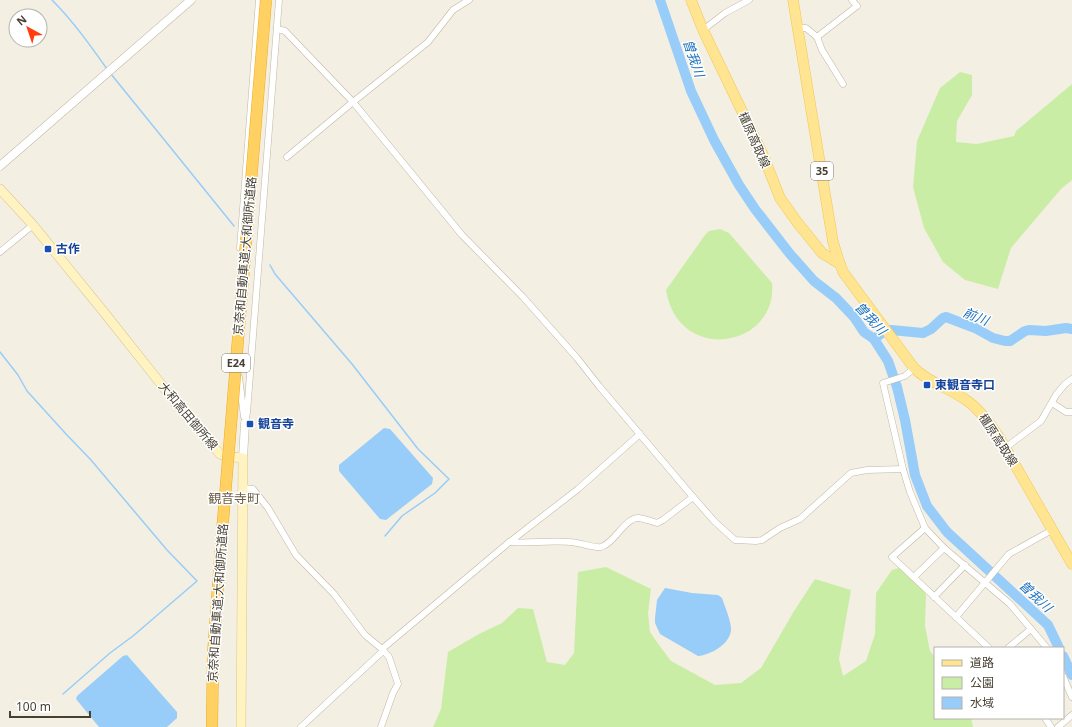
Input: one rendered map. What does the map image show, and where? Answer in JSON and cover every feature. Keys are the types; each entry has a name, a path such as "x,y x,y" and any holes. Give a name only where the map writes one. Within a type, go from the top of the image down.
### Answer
{"highway":[{"name":"京奈和自動車道;大和御所道路","path":"212,727 213,655 221,545 266,0"}],"main road":[{"name":"橿原高取線","path":"691,0 703,30 763,155 780,198 797,222 822,252 840,264"},
{"name":"橿原高取線","path":"793,0 833,242 840,264 848,280 914,368 928,380 963,398 979,411 992,427 1072,564"},
{"name":"大和高田御所線","path":"0,189 33,225 176,403 220,454 243,458"},
{"path":"241,727 243,458"}],"street":[{"path":"0,166 191,0"},
{"path":"245,423 241,398 235,322 259,0"},
{"path":"243,458 280,0"},
{"path":"288,157 353,102 428,42 453,10 469,0"},
{"path":"703,30 725,13 749,0"},
{"path":"817,37 857,6 852,0"},
{"path":"798,28 806,28 817,37 822,50 843,84"},
{"path":"278,29 285,30 353,102 462,235 543,319 693,497 715,522 734,540 756,542 762,540 780,528 800,518 851,473 867,470 903,470"},
{"path":"0,252 33,225"},
{"path":"914,368 905,376 883,383 903,470 910,492 925,528 944,548 986,582 1010,604 1046,647"},
{"path":"1005,448 1041,421 1056,395 1065,384 1072,379"},
{"path":"1052,404 1066,412 1072,412"},
{"path":"301,727 436,602 509,542 578,489 640,434"},
{"path":"242,488 253,489 268,508 296,555 334,594 366,635 383,650 392,663 398,684 393,693 382,727"},
{"path":"509,542 559,541 600,547 610,543 622,528 632,519 638,518 656,523 663,520 693,497"},
{"path":"925,528 892,557 987,647"},
{"path":"956,617 1009,554 1052,530"},
{"path":"914,577 944,548"},
{"path":"934,597 965,565"},
{"path":"1009,647 1031,629"},
{"path":"1065,687 1072,697"},
{"path":"1058,727 1072,715"},
{"path":"1046,719 1052,727"}],"green space":[{"path":"960,72 972,75 972,95 957,121 956,142 977,144 1014,136 1016,131 1072,84 1072,180 1061,189 1011,248 998,289 965,280 943,262 924,228 913,187 917,141 940,88"},
{"path":"720,229 729,233 772,283 770,305 760,322 744,334 726,339 706,338 688,330 674,314 666,290 705,235 709,231"},
{"path":"905,566 920,580 926,595 925,626 930,651 934,656 934,719 971,719 973,727 433,727 441,709 448,652 502,623 518,608 533,609 547,662 565,665 574,653 578,572 606,567 651,589 648,613 650,632 671,661 715,685 741,683 761,668 794,611 815,579 851,590 839,659 843,676 866,661 875,634 876,593 892,570"}],"water":[{"path":"384,428 390,429 433,478 432,484 386,520 380,519 339,471 339,465"},
{"path":"665,588 692,593 718,595 722,598 729,616 731,628 728,639 714,651 698,656 660,634 655,623 655,618 657,600"},
{"path":"127,655 177,712 177,718 167,727 99,727 76,699 77,696 123,656"}],"waterway":[{"path":"52,0 88,42 107,69"},
{"name":"曽我川","path":"660,0 691,91 714,140 739,185 755,209 790,254 814,281 836,298 854,317 864,332 874,339 888,361 897,387 905,420 915,475 927,506 947,532 1048,625 1059,647"},
{"path":"111,74 234,226"},
{"path":"270,265 275,274 352,364 418,449 449,479 435,493 402,516 385,536"},
{"name":"前川","path":"874,339 882,333 891,330 923,333 931,329 946,317 975,328 993,338 1005,341 1010,341 1029,330 1046,331 1066,328 1072,329"},
{"path":"0,352 18,375 27,391 91,460 167,550 197,581 63,694"},
{"name":"曽我川","path":"1064,658 1072,675"}],"place":[{"name":"古作","path":"48,249"},
{"name":"東観音寺口","path":"927,385"},
{"name":"観音寺","path":"250,424"}],"district":[{"name":"観音寺町","path":"234,498"}]}
